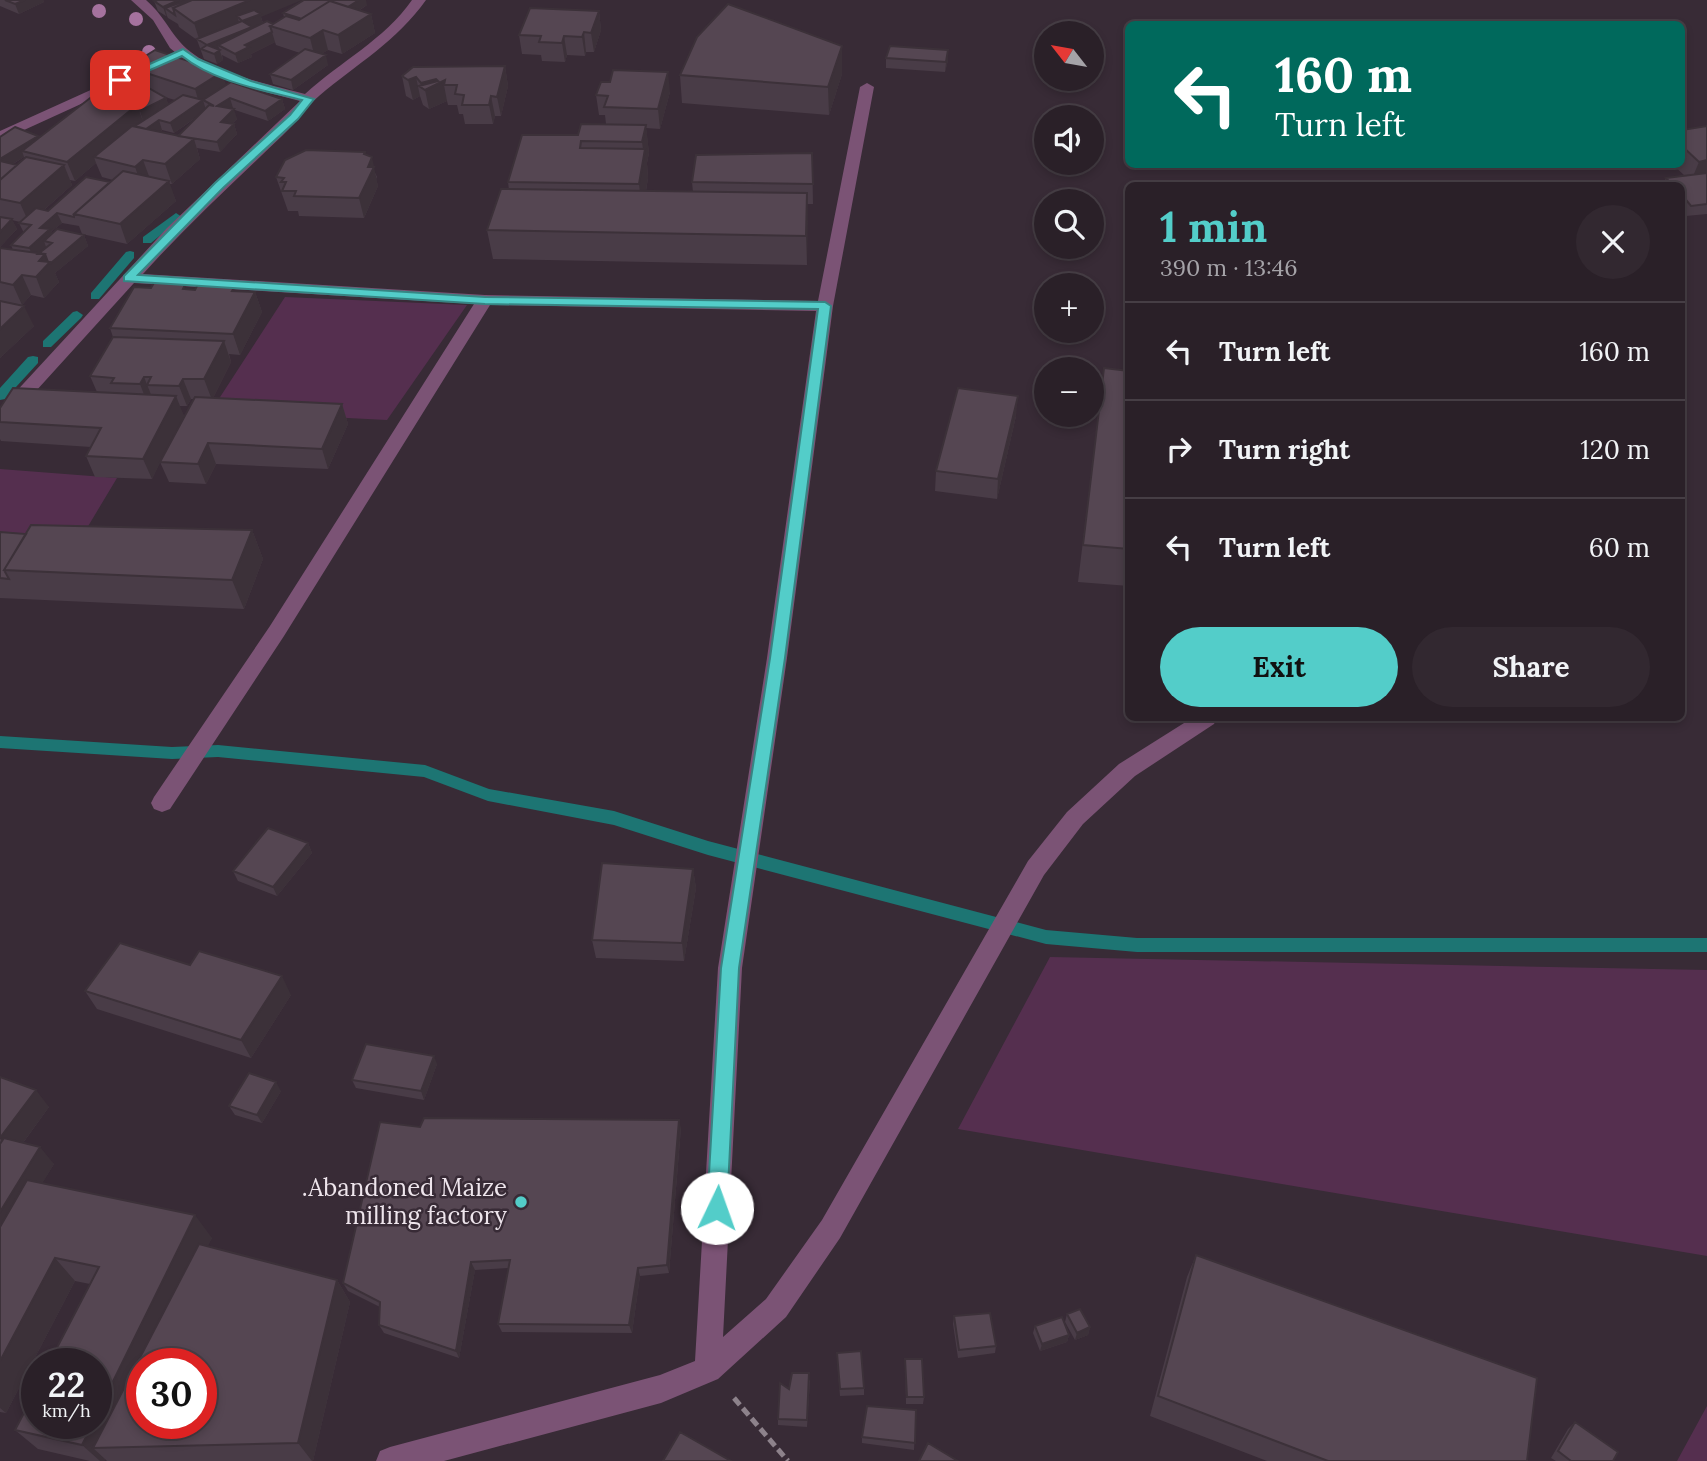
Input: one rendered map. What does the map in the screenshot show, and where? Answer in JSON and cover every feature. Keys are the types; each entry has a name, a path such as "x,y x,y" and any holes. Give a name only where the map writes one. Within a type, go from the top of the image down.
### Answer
{"street":[{"path":"138,0 158,18 175,45 194,61 247,83 309,99"},
{"path":"0,420 129,278 219,186 331,79 380,43 407,17 419,0"},
{"path":"0,137 183,52"},
{"path":"708,1369 730,968 778,658 825,306 867,87"},
{"path":"129,278 485,300 825,306"},
{"path":"162,803 277,631 485,300"},
{"path":"390,1461 661,1389 708,1369 776,1308 831,1229 1036,868 1075,818 1127,770 1202,721"}],"path":[{"path":"708,1369 788,1461"}],"shaded area":[{"path":"285,297 467,305 387,420 211,411"},
{"path":"0,469 117,478 78,543 0,543"},
{"path":"1050,957 1707,970 1707,1256 958,1129"},
{"path":"1707,1406 1707,1461 1677,1461"}],"building":[{"path":"5,0 25,0 15,4"},
{"path":"179,0 163,7 154,1"},
{"path":"192,0 173,8 175,15 165,8"},
{"path":"192,0 250,0 194,23 173,8"},
{"path":"304,0 359,0 348,7 330,1 299,20 283,13"},
{"path":"330,1 371,14 338,35 323,30 310,38 270,26 286,16 299,20"},
{"path":"728,4 842,46 828,87 680,75 697,37"},
{"path":"530,8 599,11 591,33 584,32 582,37 564,36 562,43 539,42 541,36 519,35"},
{"path":"254,10 261,14 242,21 237,16"},
{"path":"242,21 252,27 207,45 197,39"},
{"path":"267,21 273,24 270,26 272,32 245,45 249,47 235,54 218,45"},
{"path":"207,45 220,50 214,54 201,49"},
{"path":"890,46 948,50 946,62 886,58"},
{"path":"305,49 326,55 291,80 270,74"},
{"path":"155,50 222,72 195,89 128,67"},
{"path":"505,66 497,97 491,96 489,105 462,105 464,95 455,94 457,85 444,85 445,80 425,90 419,86 438,81 436,79 421,83 416,77 408,80 402,76 413,67"},
{"path":"613,70 668,72 658,109 604,107 608,96 596,95 601,82 610,82"},
{"path":"126,75 166,98 140,111 137,105 126,102 101,87"},
{"path":"231,82 282,99 265,111 230,98 217,106 234,109 221,122 234,124 217,142 178,136 209,105 214,106 203,100"},
{"path":"94,95 137,105 67,162 22,151"},
{"path":"183,95 203,100 170,123 159,120 146,129 135,126"},
{"path":"581,124 646,125 642,142 581,141 580,148 645,149 639,184 508,182 522,135 578,135"},
{"path":"132,126 194,139 165,164 143,160 135,167 94,157"},
{"path":"1707,126 1707,160 1699,162 1685,149 1685,130"},
{"path":"15,127 38,136 0,159 0,137"},
{"path":"306,150 365,152 364,154 372,157 368,167 374,167 359,198 294,196 296,191 282,191 286,182 281,182 284,178 276,177 285,160"},
{"path":"812,153 813,184 692,182 696,155"},
{"path":"26,157 64,165 20,203 0,199 0,180"},
{"path":"0,161 17,165 1,179 0,179"},
{"path":"123,171 169,181 120,224 74,214"},
{"path":"1707,173 1707,204 1691,206 1685,199 1685,182 1670,182 1666,178"},
{"path":"86,177 110,182 74,214 74,217 57,213 40,228 50,229 29,248 11,245 31,225 19,223 36,208 48,211"},
{"path":"501,189 807,193 806,236 487,230"},
{"path":"0,217 12,219 0,232"},
{"path":"57,229 84,235 51,263 45,254 38,254 52,243 44,241"},
{"path":"0,248 45,254 39,261 50,262 36,277 22,275 13,285 0,282"},
{"path":"155,281 186,283 183,289 195,290 198,284 235,286 232,291 255,292 233,334 110,328 134,287 151,288"},
{"path":"0,301 24,306 0,329"},
{"path":"113,337 224,341 204,379 183,379 179,386 147,385 151,377 144,377 140,384 111,383 114,378 90,376"},
{"path":"1104,368 1125,371 1125,549 1083,545 1097,427 1104,427"},
{"path":"13,388 176,396 143,459 86,456 101,428 0,422 0,408"},
{"path":"958,388 1018,396 998,479 936,471"},
{"path":"195,397 342,404 322,449 208,443 198,464 160,462"},
{"path":"31,525 252,530 232,580 4,570"},
{"path":"0,532 26,534 4,570 9,579 0,578"},
{"path":"268,828 308,843 273,887 233,871"},
{"path":"602,863 693,869 682,943 592,940"},
{"path":"120,943 190,965 199,951 282,976 241,1040 85,991"},
{"path":"366,1044 434,1056 421,1091 352,1080"},
{"path":"249,1073 276,1082 257,1115 229,1106"},
{"path":"0,1077 36,1090 0,1138"},
{"name":".Abandoned Maize milling factory","path":"424,1118 679,1120 667,1265 638,1268 629,1325 498,1324 510,1260 471,1262 456,1351 379,1325 380,1302 343,1283 380,1122 420,1127"},
{"path":"4,1138 40,1147 0,1212 0,1144"},
{"path":"27,1180 195,1215 129,1348 126,1348 126,1355 112,1384 112,1348 57,1348 99,1267 55,1258 0,1361 0,1227"},
{"path":"199,1244 337,1280 298,1443 93,1448 98,1439 112,1439 112,1411 126,1384 126,1439 217,1439 217,1348 145,1348"},
{"path":"1196,1255 1537,1378 1527,1461 1328,1461 1158,1396"},
{"path":"1080,1309 1090,1327 1077,1333 1067,1314"},
{"path":"990,1313 996,1346 959,1350 954,1316"},
{"path":"1062,1317 1069,1335 1042,1344 1035,1326"},
{"path":"861,1351 864,1388 840,1389 837,1353"},
{"path":"905,1359 922,1359 924,1397 907,1397"},
{"path":"792,1373 809,1373 807,1420 778,1419 780,1383 789,1389"},
{"path":"867,1406 916,1410 915,1443 862,1437"},
{"path":"21,1419 21,1431 15,1430"},
{"path":"1575,1422 1618,1452 1613,1461 1571,1461 1558,1451"},
{"path":"680,1432 731,1461 663,1461"},
{"path":"55,1439 85,1439 82,1445"},
{"path":"928,1443 958,1461 919,1461"}],"waterway":[{"path":"147,240 176,217"},
{"path":"95,296 130,255"},
{"path":"47,344 77,315"},
{"path":"0,396 33,360"},
{"path":"0,742 172,753 218,751 425,771 488,795 614,818 708,848 1046,937 1137,945 1707,945"}],"place":[{"name":".Abandoned Maize milling factory","path":"521,1202"}],"route":[{"path":"120,80 183,52 194,61 247,83 309,99 294,117 173,231 129,278 485,300 825,306 778,658 730,968 717,1208"}]}
